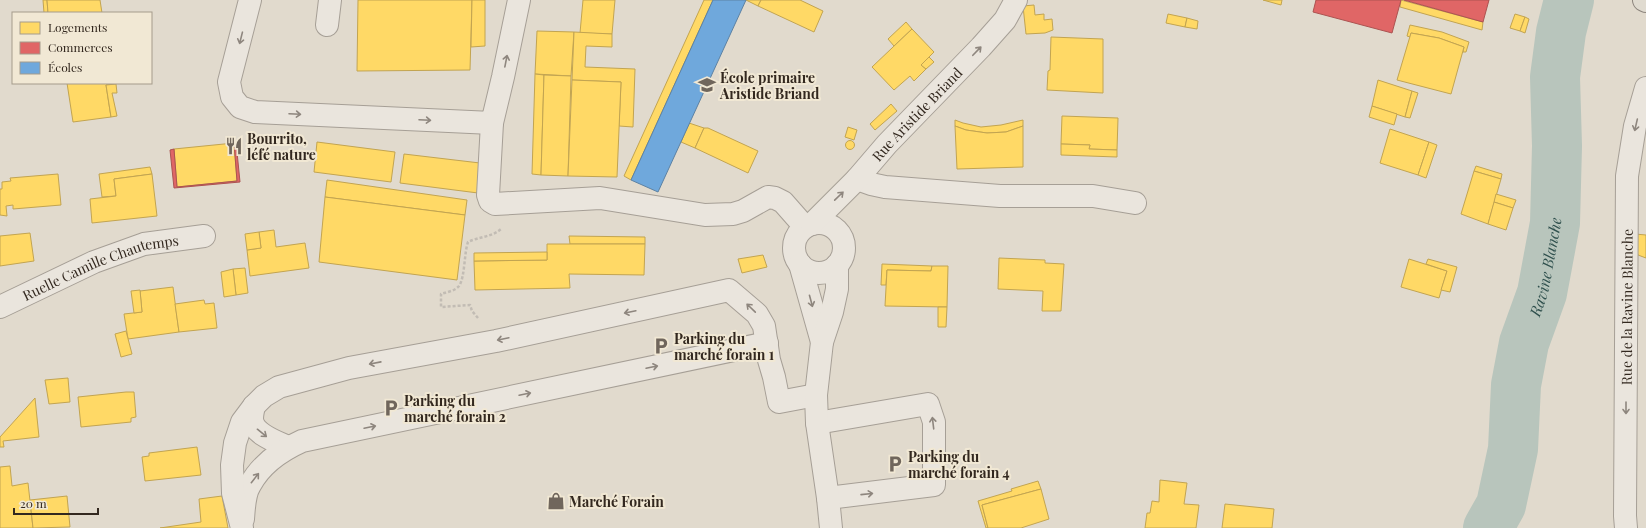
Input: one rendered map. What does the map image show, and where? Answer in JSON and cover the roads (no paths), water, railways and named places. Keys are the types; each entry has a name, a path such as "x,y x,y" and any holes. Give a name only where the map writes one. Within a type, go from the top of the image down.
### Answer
{"street":[{"path":"250,0 229,82 232,97 240,107 255,112 492,123"},
{"path":"327,25 330,0"},
{"path":"519,0 492,123 488,195 490,201 495,204 600,198 706,215 733,214 743,211 768,198 775,198 783,202 808,226"},
{"name":"Rue Aristide Briand","path":"822,342 800,264 796,257 794,249 795,241 808,226 858,179 887,144 981,47 1005,20 1016,0"},
{"name":"Rue de la Ravine Blanche","path":"1626,528 1627,176 1636,126 1646,88"},
{"path":"858,179 885,187 1000,196 1093,196 1136,203"},
{"name":"Rue Aristide Briand","path":"808,226 820,223 828,225 835,229 840,235 843,243 841,259 836,265 837,288 832,312 822,342 816,395 817,423 828,498 830,528"},
{"name":"Ruelle Camille Chautemps","path":"0,307 94,262 144,244 204,236"},
{"path":"800,264 806,269 814,272 830,270 836,265"},
{"path":"242,528 232,493 234,450 242,422 264,396 279,387 343,370 488,342 729,290 757,314 764,326 769,360 779,402 816,395"},
{"path":"242,528 246,497 250,485 261,470 275,456 288,447 302,441 767,343"},
{"path":"817,423 928,404 934,422 934,485 828,498"},
{"path":"254,406 252,418 253,424 267,437 288,447"}],"waterway":[{"name":"Ravine Blanche","path":"1488,528 1501,505 1513,449 1516,385 1524,343 1542,293 1555,223 1557,146 1555,77 1561,32 1569,0"}],"place":[{"name":"École primaire Aristide Briand","path":"707,85"},
{"name":"Bourrito, léfé nature","path":"234,146"},
{"name":"Parking du marché forain 1","path":"661,346"},
{"name":"Parking du marché forain 2","path":"391,408"},
{"name":"Parking du marché forain 4","path":"895,464"},
{"name":"Marché Forain","path":"556,501"}]}
